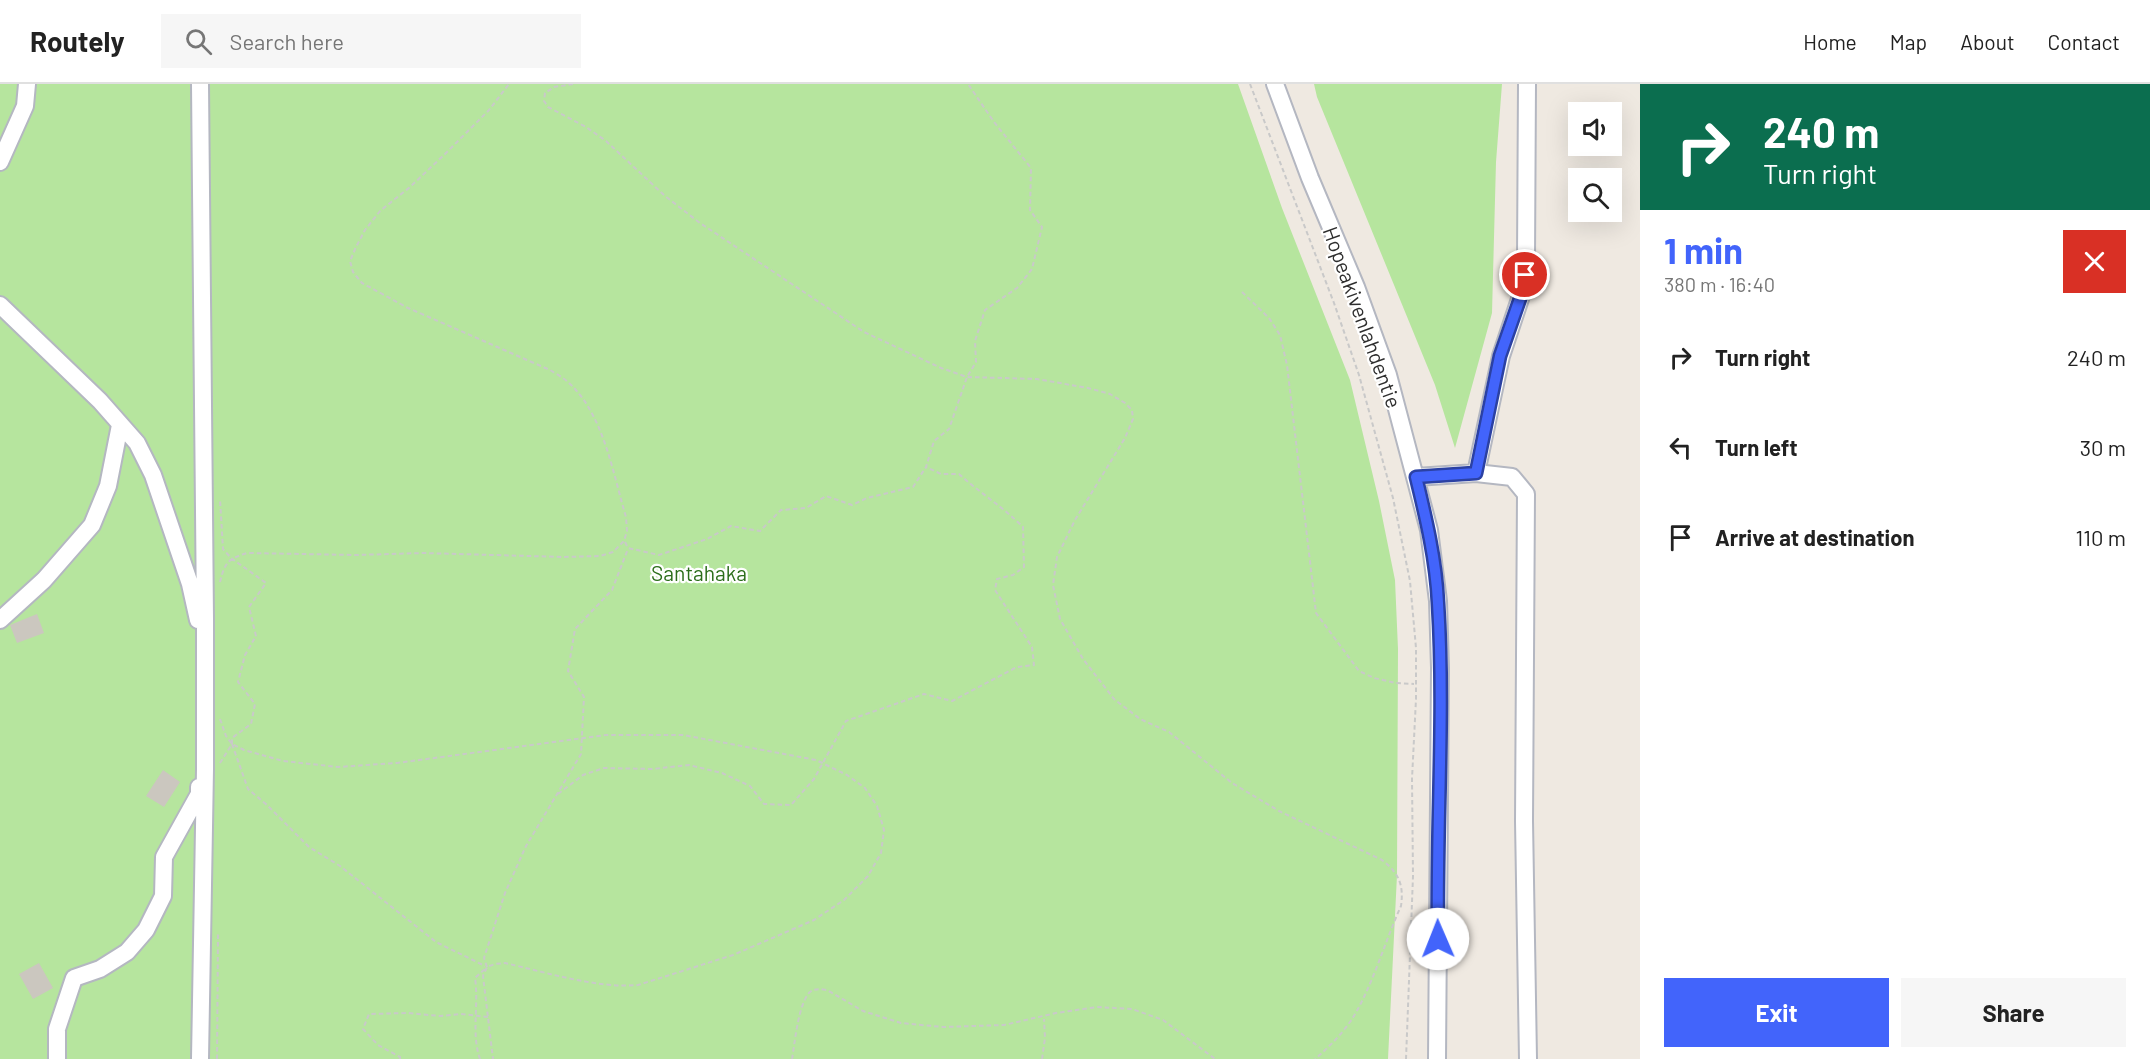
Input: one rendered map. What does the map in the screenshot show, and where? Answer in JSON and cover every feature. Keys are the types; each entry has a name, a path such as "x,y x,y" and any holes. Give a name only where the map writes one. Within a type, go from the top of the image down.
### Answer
{"street":[{"path":"0,162 25,106 27,84"},
{"path":"200,84 205,618 200,1059"},
{"name":"Hopeakivenlahdentie","path":"1275,84 1330,227 1356,287 1388,375 1429,530 1438,601 1440,807 1437,898 1437,1059"},
{"path":"1476,473 1500,356 1523,290 1527,260 1527,84"},
{"path":"0,305 99,401 137,443 153,475 190,584 198,618 200,794 164,857 163,896 146,930 127,952 100,969 74,978 57,1029 57,1059"},
{"path":"0,620 44,580 92,525 108,486 120,425"},
{"path":"1416,477 1476,473 1512,477 1526,494 1524,810 1528,1059"}],"path":[{"path":"218,589 223,569 231,558 247,553 600,556 613,552 624,541 627,531 626,518 599,428 583,400 567,380 550,370 408,308 362,283 353,272 350,261 365,230 380,211 445,154 489,110 509,84"},
{"path":"573,84 554,87 545,93 544,101 549,107 606,141 665,196 700,223 864,332 941,368 967,377 1037,379 1088,388 1110,394 1125,402 1132,410 1132,419 1125,438 1075,520 1057,557 1053,585 1060,619 1083,659 1114,699 1140,719 1169,732 1232,783 1279,811 1382,860 1400,879 1403,892 1401,906 1351,1021 1333,1043 1315,1059"},
{"path":"624,541 628,548 659,555 707,539 731,526 760,531 781,510 806,508 826,496 852,505 897,490 912,488 926,467 934,441 949,429 967,377 976,363 975,341 985,310 1017,288 1032,269 1042,226 1030,210 1031,168 994,122 968,84"},
{"path":"1250,84 1334,303 1370,410 1393,498 1410,580 1416,648 1416,684 1412,779 1413,876 1406,1059"},
{"path":"1242,292 1269,318 1280,334 1288,376 1316,613 1359,671 1374,678 1396,683 1416,684"},
{"path":"558,795 583,775 604,768 652,769 689,765 722,773 750,786 764,804 791,805 824,764 846,721 924,694 952,701 1017,667 1034,665 1032,647 995,590 997,579 1013,575 1024,567 1023,527 1005,509 973,487 959,474 942,474 926,467"},
{"path":"493,1059 483,976 487,967 484,958 505,893 526,846 581,754 584,697 568,671 575,629 612,590 628,548"},
{"path":"231,558 266,584 249,607 256,636 245,655 238,681 255,704 251,724 232,738 232,744"},
{"path":"218,711 248,789 267,804 309,847 340,866 436,942 487,967"},
{"path":"232,744 244,750 283,761 338,767 397,763 582,738 637,734 683,735 816,760 847,775 865,788 878,806 884,830 881,853 868,876 844,900 814,920 733,955 625,987 505,963 495,963 487,967 475,978 477,1016 475,1046 480,1059"},
{"path":"792,1059 802,1009 808,994 820,988 863,1011 901,1023 943,1027 1004,1025 1056,1013 1097,1007 1132,1009 1163,1020 1215,1059"},
{"path":"400,1059 378,1045 363,1029 369,1014 488,1017"},
{"path":"1042,1059 1045,1038 1044,1019"}],"green space":[{"name":"Santahaka","path":"0,84 1238,84 1282,208 1350,380 1395,580 1398,649 1397,875 1388,1059 0,1059"},
{"path":"1314,84 1502,84 1496,162 1492,313 1455,448 1435,385 1317,97"}],"building":[{"path":"37,614 44,633 17,643 10,625"},
{"path":"163,770 180,782 164,807 146,796"},
{"path":"39,963 53,988 33,999 19,974"}],"route":[{"path":"1438,939 1440,807 1438,601 1429,530 1416,477 1476,473 1500,356 1523,290 1525,275"}]}
